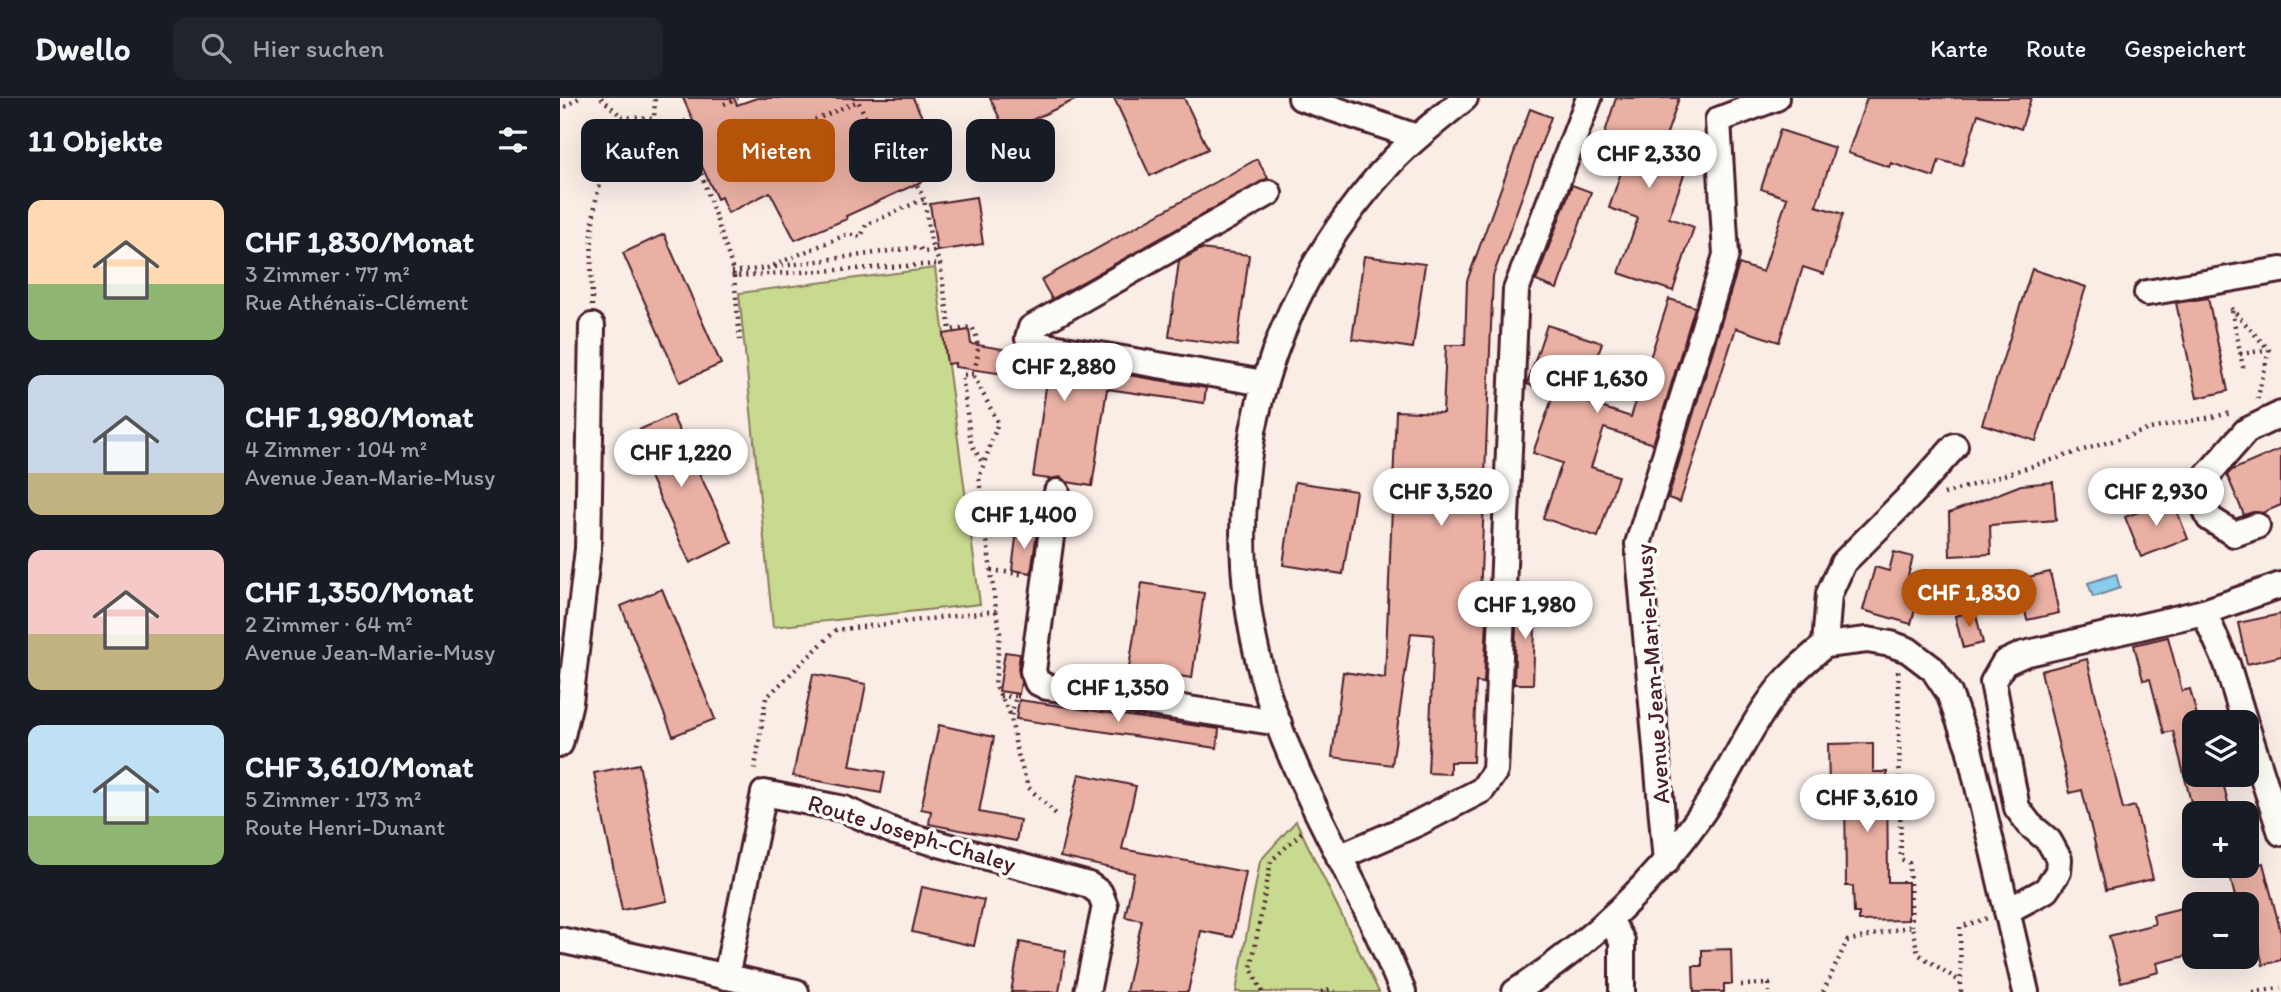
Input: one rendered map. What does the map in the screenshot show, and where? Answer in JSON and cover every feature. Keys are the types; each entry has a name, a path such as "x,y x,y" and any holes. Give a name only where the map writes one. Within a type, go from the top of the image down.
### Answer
{"street":[{"path":"1301,98 1417,137"},
{"path":"1404,992 1291,757 1262,674 1245,583 1243,542 1246,466 1264,383 1280,335 1310,274 1347,216 1393,160 1465,98"},
{"path":"1339,857 1416,824 1482,790 1495,771 1516,290 1589,98"},
{"name":"Avenue Jean-Marie-Musy","path":"1666,862 1638,544 1726,255 1715,109 1776,98"},
{"path":"1264,383 1035,344 1028,338 1031,328 1269,193"},
{"path":"2147,293 2281,270"},
{"path":"560,744 588,550 592,326"},
{"path":"2257,526 2234,534 2209,518 2197,487 2246,431 2281,414"},
{"path":"1825,645 1829,594 1843,563 1912,494 1955,446"},
{"path":"1057,492 1033,671 1037,682 1047,687 1279,723"},
{"path":"1999,914 2046,890 2058,872 2059,859 2049,841 2017,808 1993,682 2004,663 2024,654 2204,612 2281,584"},
{"path":"2204,612 2227,664 2241,710"},
{"path":"1515,992 1575,950 1610,920 1666,862 1702,814 1782,685 1804,662 1825,645 1867,640 1908,650 1933,670 1949,694 1969,748 1999,914 2026,992"},
{"path":"2259,765 2281,833"},
{"name":"Route Joseph-Chaley","path":"726,977 764,793 844,808 895,832 1089,885 1100,893 1105,906 1087,992"},
{"path":"1610,920 1622,941 1622,992"},
{"path":"560,940 796,992"}],"path":[{"path":"565,107 579,98"},
{"path":"601,98 622,117 654,119 655,98"},
{"path":"724,104 738,98"},
{"path":"817,119 858,101 881,149 915,163 912,175 924,199 934,251 940,264 950,330 972,327 975,333 979,355 973,374 998,423 979,478 1000,632 995,685 1011,716 1016,748 1028,787 1056,814"},
{"path":"703,181 733,274 740,340"},
{"path":"592,326 593,212 602,182"},
{"path":"767,268 848,234 861,237 866,225 924,199"},
{"path":"733,274 919,247 923,252 934,251"},
{"path":"733,274 940,264"},
{"path":"2226,279 2244,373"},
{"path":"2231,308 2269,350"},
{"path":"2240,354 2269,350"},
{"path":"2256,408 2269,350"},
{"path":"973,374 962,375 971,443 984,465"},
{"path":"1912,494 1936,497 2150,429 2242,411"},
{"path":"991,570 1045,578"},
{"path":"764,779 754,778 766,698 836,630 996,611"},
{"path":"1898,670 1901,859 1909,863 1912,926 1918,954 1961,982"},
{"path":"1000,697 1026,697 1037,682"},
{"path":"1011,716 1016,696"},
{"path":"1262,992 1251,968 1271,861 1304,830"},
{"path":"1961,992 1960,927 1999,914"},
{"path":"1823,992 1847,941 1912,926"},
{"path":"1741,985 1769,984 1769,992"},
{"path":"2253,992 2281,988"},
{"path":"1321,992 1331,989 1335,992"}],"green space":[{"path":"935,268 980,604 773,627 739,293"},
{"path":"1296,821 1379,992 1236,992 1260,861"}],"water":[{"path":"2116,574 2120,588 2093,597 2088,583"}],"building":[{"path":"683,98 734,98 737,105 757,98 913,98 923,119 849,119 849,182 921,182 846,216 847,219 795,240 770,192 728,213 721,197 717,199 703,169 703,119 692,119"},
{"path":"990,98 1079,98 1034,119 1000,119"},
{"path":"1114,98 1184,98 1208,149 1150,176"},
{"path":"1616,98 1679,98 1661,151 1689,160 1669,218 1694,227 1673,291 1619,273 1638,218 1609,208 1629,148 1603,139"},
{"path":"1867,98 2031,98 2021,129 1978,114 1962,166 1939,160 1934,177 1891,163 1889,167 1848,153"},
{"path":"1530,109 1551,117 1493,276 1480,598 1488,598 1484,683 1476,682 1473,762 1450,762 1450,774 1428,773 1434,635 1411,633 1392,765 1332,757 1343,672 1385,678 1396,411 1443,413 1446,345 1465,345 1467,281"},
{"path":"1780,130 1835,148 1816,206 1843,214 1824,274 1803,267 1779,342 1736,328 1680,502 1668,498 1739,264 1763,272 1787,198 1761,189"},
{"path":"1257,159 1268,178 1052,299 1041,280"},
{"path":"1572,185 1591,192 1557,289 1536,281"},
{"path":"976,197 983,244 937,251 930,204"},
{"path":"664,234 721,364 680,382 623,253"},
{"path":"1201,249 1249,255 1237,346 1169,337 1179,261"},
{"path":"1364,256 1425,264 1413,348 1352,339"},
{"path":"2032,269 2086,287 2036,441 1982,424"},
{"path":"2208,298 2228,391 2197,398 2176,303"},
{"path":"1669,299 1695,307 1653,444 1604,428 1591,467 1618,476 1598,537 1543,518 1562,463 1533,453 1554,393 1527,384 1547,325 1602,343 1583,401 1631,417"},
{"path":"969,330 971,344 1021,352 1032,359 1206,388 1204,403 1107,389 1092,486 1067,482 1060,477 1033,477 1047,380 955,367 955,363 947,364 943,334"},
{"path":"672,415 732,543 690,563 630,434"},
{"path":"2281,449 2281,505 2262,513 2244,515 2227,475 2232,470"},
{"path":"1295,482 1356,491 1343,574 1283,565"},
{"path":"2053,482 2056,520 1990,525 1991,554 1950,556 1949,513 2021,485"},
{"path":"2172,499 2188,539 2141,557 2125,517"},
{"path":"1017,530 1037,532 1031,573 1012,570"},
{"path":"1894,552 1913,557 1908,576 1923,580 1911,624 1863,610 1875,567 1889,571"},
{"path":"2050,572 2059,613 2027,620 2025,611 2019,612 2014,589 2021,588 2019,579"},
{"path":"1142,583 1204,593 1192,678 1129,668"},
{"path":"662,589 715,719 673,736 621,606"},
{"path":"1517,598 1536,599 1533,684 1514,684"},
{"path":"1975,611 1983,643 1963,648 1955,616"},
{"path":"2281,614 2281,656 2247,664 2238,623"},
{"path":"2168,637 2182,691 2190,689 2196,710 2182,710 2182,767 2173,731 2164,733 2150,679 2143,680 2134,645"},
{"path":"1005,652 1020,654 1019,694 999,691"},
{"path":"2087,659 2123,809 2135,806 2153,879 2106,890 2082,790 2070,793 2041,671"},
{"path":"813,674 866,684 850,766 885,772 881,793 793,776"},
{"path":"1019,700 1219,729 1217,748 1016,719"},
{"path":"939,725 994,737 979,812 1020,820 1016,841 929,824 931,811 921,809"},
{"path":"1873,743 1873,772 1887,772 1888,882 1908,882 1908,920 1859,921 1859,913 1854,913 1853,886 1846,886 1845,785 1829,786 1828,744"},
{"path":"639,764 667,901 622,910 594,773"},
{"path":"1079,774 1136,786 1122,849 1246,872 1233,937 1201,931 1188,992 1126,992 1142,920 1125,917 1134,873 1060,857"},
{"path":"2187,787 2224,787 2228,801 2191,801"},
{"path":"2263,863 2281,933 2281,960 2263,965 2259,949 2259,892 2234,892 2230,878 2259,878 2259,864"},
{"path":"922,887 984,900 974,946 912,932"},
{"path":"2182,908 2182,957 2157,963 2159,972 2121,982 2109,936 2155,924 2153,915"},
{"path":"1020,942 1066,951 1059,992 1011,992"},
{"path":"1731,949 1732,984 1724,984 1724,992 1694,992 1693,966 1702,966 1702,950"}]}
